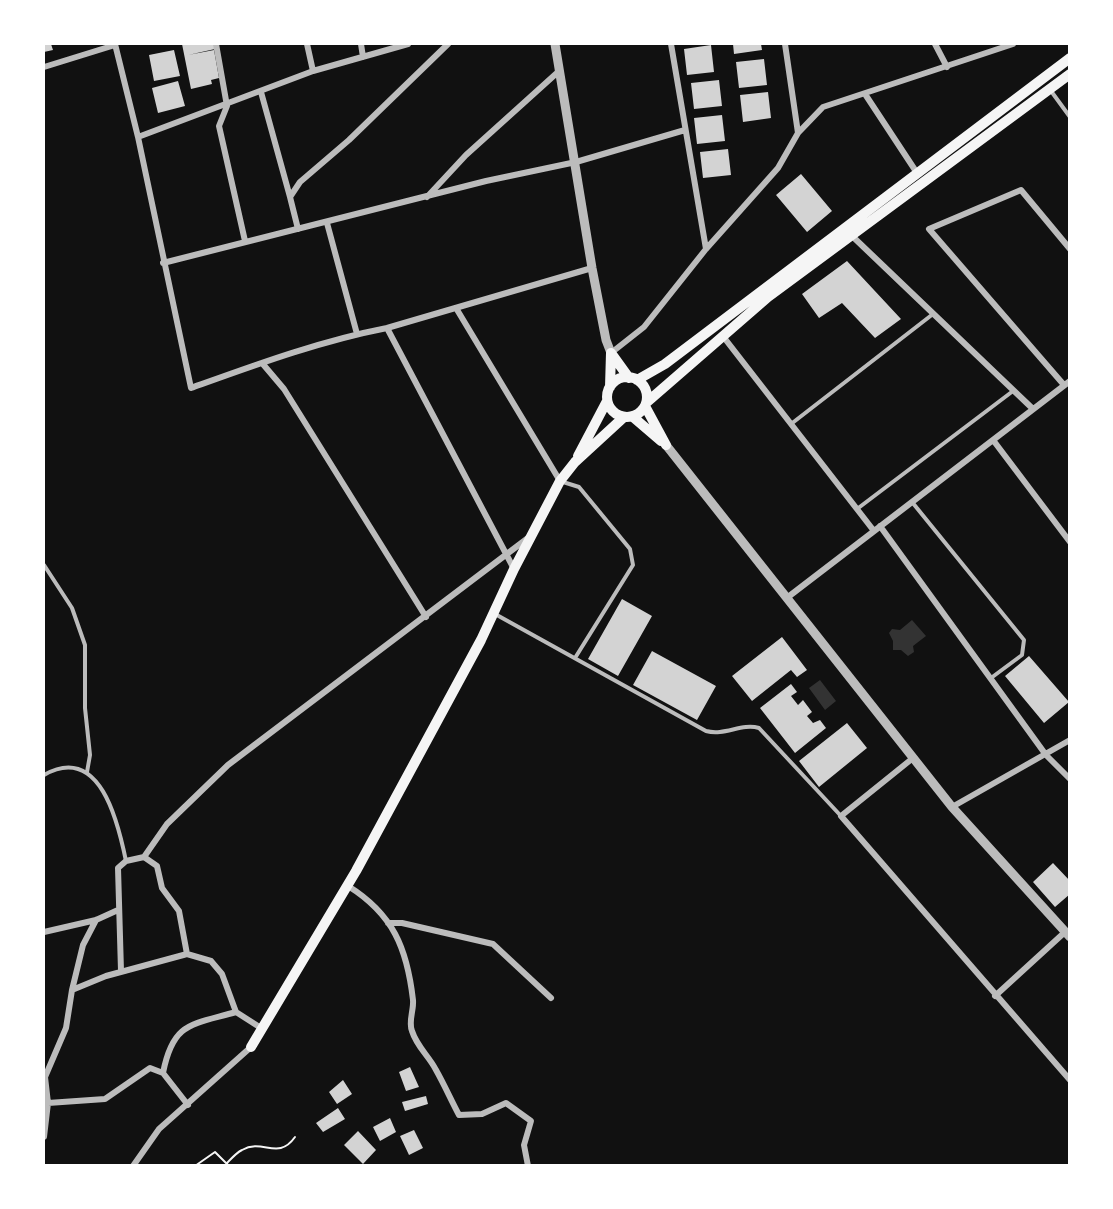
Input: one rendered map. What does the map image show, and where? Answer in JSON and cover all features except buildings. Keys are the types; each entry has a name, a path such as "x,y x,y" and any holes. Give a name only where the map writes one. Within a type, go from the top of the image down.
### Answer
{"main road":[{"path":"610,387 618,379 633,379 664,364 1070,58"},
{"path":"575,462 646,404 722,335 850,234 1070,74"},
{"path":"611,353 633,379 646,390 646,404 666,445"},
{"path":"251,1047 348,885 494,613 560,481 575,462 607,401 610,387 611,353"},
{"path":"607,401 611,410 629,417 666,445"}],"street":[{"path":"44,67 115,44 138,137 191,388 262,363 357,334 387,328 592,268"},
{"path":"216,44 227,106 219,126 245,241"},
{"path":"307,44 313,71"},
{"path":"361,44 363,57"},
{"path":"138,137 227,106 313,71 408,44"},
{"path":"291,197 300,182 349,140 448,44"},
{"path":"555,44 592,268 606,340 611,353 644,327 706,249 778,168 798,133 823,107 1013,44"},
{"path":"671,44 706,249"},
{"path":"785,44 798,133"},
{"path":"935,44 947,67"},
{"path":"427,197 466,155 558,72"},
{"path":"261,92 298,229"},
{"path":"865,94 917,172"},
{"path":"163,262 327,223 486,181 576,162 685,130"},
{"path":"788,597 1067,383 929,229 1022,190 1070,249"},
{"path":"327,223 357,334"},
{"path":"850,234 1033,409"},
{"path":"456,308 560,481"},
{"path":"387,328 504,554 514,569"},
{"path":"722,335 857,509 877,529 991,678 1046,755 1070,779"},
{"path":"262,363 284,389 426,617"},
{"path":"993,440 1070,542"},
{"path":"666,445 952,807 1067,935 995,996"},
{"path":"121,971 118,868 126,861 144,857 167,824 228,765 536,532"},
{"path":"952,807 1070,740"},
{"path":"913,758 840,816 1070,1080"},
{"path":"144,857 157,866 162,888 179,911 187,954"},
{"path":"348,885 372,901 395,932 409,973 413,1004 410,1028 418,1047 435,1067 459,1115 482,1114 507,1103 531,1121 524,1145 528,1166"},
{"path":"44,932 96,920 118,910"},
{"path":"44,1137 48,1103 45,1077 66,1028 83,945 96,920"},
{"path":"388,923 402,923 493,944 551,998"},
{"path":"72,990 121,971 187,954 211,961 222,974 236,1012 261,1028"},
{"path":"163,1073 174,1038 189,1025 236,1012"},
{"path":"133,1166 159,1129 251,1047"},
{"path":"48,1103 105,1099 150,1068 163,1073 188,1105"}],"lane":[{"path":"1050,88 1070,117"},
{"path":"791,424 933,314"},
{"path":"857,509 1013,391"},
{"path":"560,481 579,487 630,549 634,558 633,566 575,658"},
{"path":"912,502 1024,640 1022,655 991,678"},
{"path":"44,565 72,608 85,645 85,708 90,755 87,772"},
{"path":"494,613 706,731 721,733 748,726 759,728 840,816"},
{"path":"44,775 68,768 87,772 108,800 118,821 126,861"}],"path":[{"path":"195,1166 215,1152 228,1164 241,1150 252,1147 278,1150 289,1146 295,1137"}],"shaded area":[{"path":"912,620 926,636 913,646 914,652 908,656 901,650 893,650 893,641 889,633 892,629 900,630"},
{"path":"820,680 836,701 825,710 809,688"}]}
